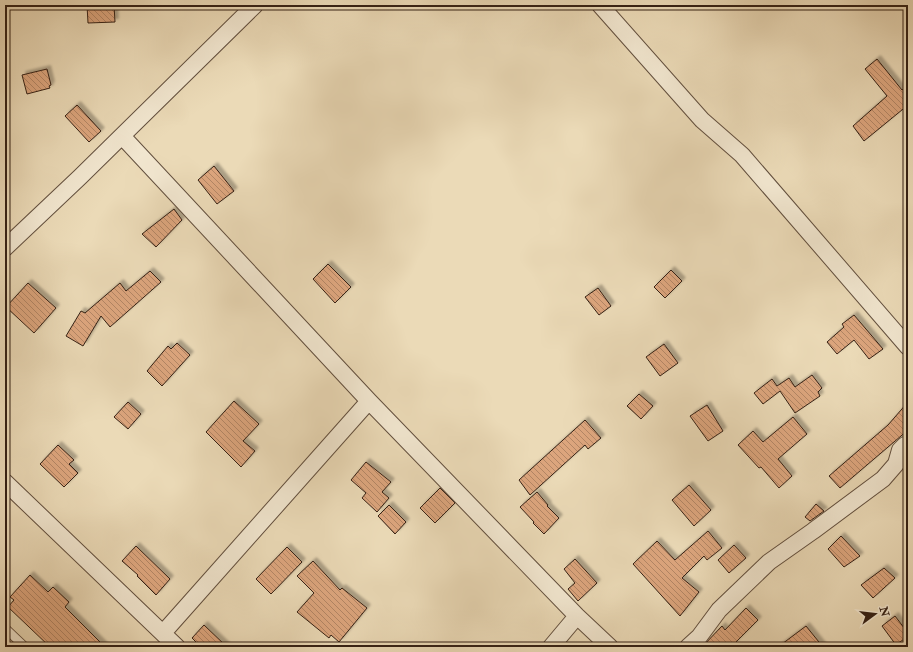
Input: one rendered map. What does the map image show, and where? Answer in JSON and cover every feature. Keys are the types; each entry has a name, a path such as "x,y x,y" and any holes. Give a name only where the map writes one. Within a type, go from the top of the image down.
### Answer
{"street":[{"path":"5,248 80,177 255,5"},
{"path":"600,5 702,120 742,155 908,347"},
{"path":"122,136 369,401 577,616 610,647"},
{"path":"163,633 369,401"},
{"path":"688,647 699,637 719,610 769,562 814,531 883,479 896,464 900,450 905,445 908,446"},
{"path":"5,482 177,647"},
{"path":"551,647 577,616"}],"lane":[{"path":"5,628 25,647"}],"building":[{"path":"87,5 114,5 115,22 88,23"},
{"path":"877,59 902,90 908,85 908,105 864,141 853,126 887,96 865,69"},
{"path":"47,69 51,85 49,86 50,88 27,94 22,75"},
{"path":"77,105 101,131 89,142 65,116"},
{"path":"214,166 234,191 217,204 198,180"},
{"path":"174,209 182,220 156,247 142,234"},
{"path":"328,264 351,287 335,303 313,279"},
{"path":"671,270 682,281 665,298 654,287"},
{"path":"150,271 161,282 110,327 101,316 83,346 66,336 81,311 85,313 120,283 126,291"},
{"path":"28,283 56,308 34,333 6,307"},
{"path":"598,288 611,306 599,315 585,297"},
{"path":"854,315 883,349 869,359 854,340 837,354 827,342 844,327 842,324"},
{"path":"177,343 190,355 162,386 147,371 168,346 171,349"},
{"path":"664,344 678,363 660,376 646,357"},
{"path":"812,375 822,388 818,392 820,396 795,413 780,391 763,404 754,393 772,379 777,386 789,378 795,387"},
{"path":"639,394 653,406 641,419 627,406"},
{"path":"234,401 259,424 243,441 255,451 241,467 206,432"},
{"path":"128,402 141,414 128,429 114,417"},
{"path":"908,402 908,430 840,488 829,476 888,425"},
{"path":"707,405 723,431 708,441 690,416"},
{"path":"793,417 807,434 778,459 792,476 779,488 761,467 759,468 738,445 753,431 763,442"},
{"path":"585,420 601,438 588,449 585,445 530,495 519,480"},
{"path":"58,445 74,460 69,464 78,473 64,487 40,464"},
{"path":"366,462 391,482 382,492 389,498 377,512 362,498 366,493 351,480"},
{"path":"689,485 711,510 694,526 672,500"},
{"path":"440,488 455,503 435,523 420,508"},
{"path":"537,492 548,505 547,506 559,518 544,534 520,507"},
{"path":"816,504 824,511 810,521 805,517"},
{"path":"389,505 406,522 395,534 378,516"},
{"path":"708,531 722,548 707,560 704,556 682,578 699,592 680,616 633,564 657,541 675,560"},
{"path":"841,536 860,556 844,567 828,549"},
{"path":"734,545 746,558 729,573 718,560"},
{"path":"136,546 170,579 156,595 137,576 138,575 122,561"},
{"path":"287,547 302,562 271,594 256,579"},
{"path":"575,559 597,583 578,601 568,589 575,583 564,569"},
{"path":"313,561 340,590 342,588 367,608 339,642 331,635 329,638 297,612 314,593 297,576"},
{"path":"884,568 895,578 873,598 861,585"},
{"path":"30,575 48,592 53,587 69,602 65,607 105,647 50,647 8,607 14,600 10,597"},
{"path":"746,608 758,620 731,647 702,647 722,626 725,630"},
{"path":"895,616 908,633 908,636 896,645 882,626"},
{"path":"204,625 227,647 201,647 192,638"},
{"path":"806,626 823,647 778,647"}]}
